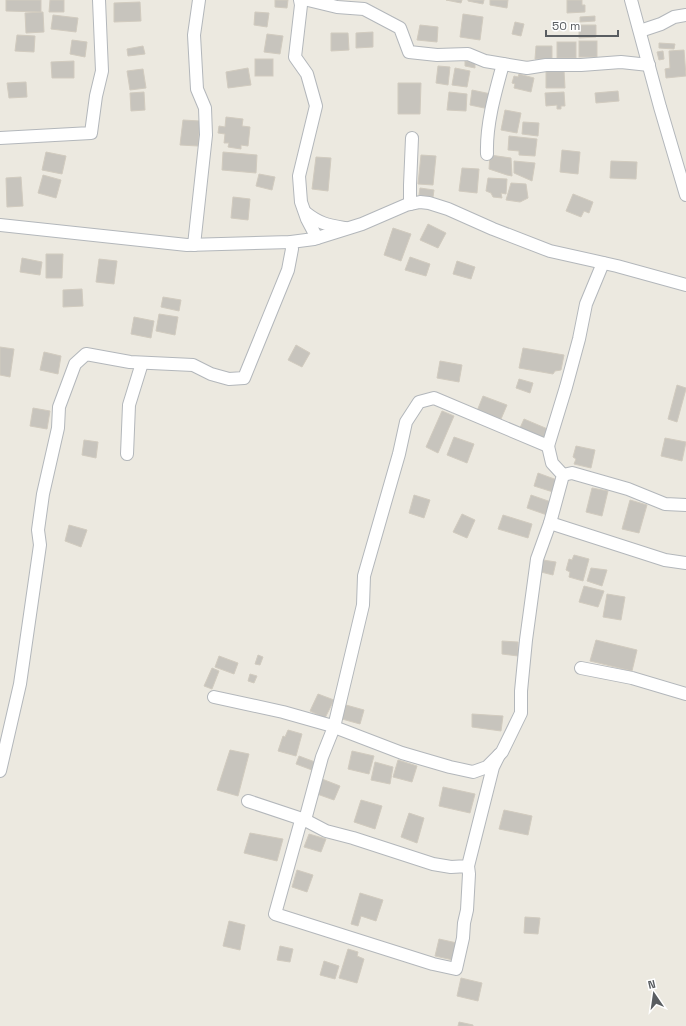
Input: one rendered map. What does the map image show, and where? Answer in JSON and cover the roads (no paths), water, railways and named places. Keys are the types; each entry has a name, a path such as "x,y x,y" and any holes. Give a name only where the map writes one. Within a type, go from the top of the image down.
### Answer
{"street":[{"path":"0,138 91,133 96,96 102,71 99,0"},
{"path":"194,245 206,135 205,108 196,89 194,35 199,0"},
{"path":"300,0 301,5 295,57 307,74 316,106 299,176 301,202 317,238"},
{"path":"308,0 337,7 364,10 400,28 409,52 438,55 468,54 485,61 527,68 546,65 581,65 621,62 649,64"},
{"path":"631,0 686,195"},
{"path":"640,31 661,24 674,17 686,15"},
{"path":"487,154 487,141 491,114 503,64"},
{"path":"410,204 412,138"},
{"path":"0,224 155,242 194,245 291,242 317,238 345,228 362,224 397,207 420,202 437,205 539,247 603,262 686,286"},
{"path":"305,212 316,221 345,228"},
{"path":"0,771 20,684 40,545 38,530 43,494 58,428 59,407 75,364 86,354 130,362 193,366 211,374 229,379 244,378 288,270 292,249 291,242"},
{"path":"563,475 552,463 548,446 566,388 586,304 603,262"},
{"path":"127,454 129,405 142,363"},
{"path":"499,755 493,767 468,866 470,874 467,910 456,969 433,964 275,914 300,824 305,820 322,757 334,727 363,605 364,576 399,454 406,422 419,402 434,398 548,446"},
{"path":"563,475 572,473 628,489 665,504 686,505"},
{"path":"214,697 283,712 334,727 402,753 474,772 487,767 502,752 521,713 521,691 536,559 550,523 563,475"},
{"path":"550,523 665,560 686,563"},
{"path":"581,668 632,678 686,694"},
{"path":"248,801 305,820 326,831 353,838 433,864 451,867 468,866"}]}
